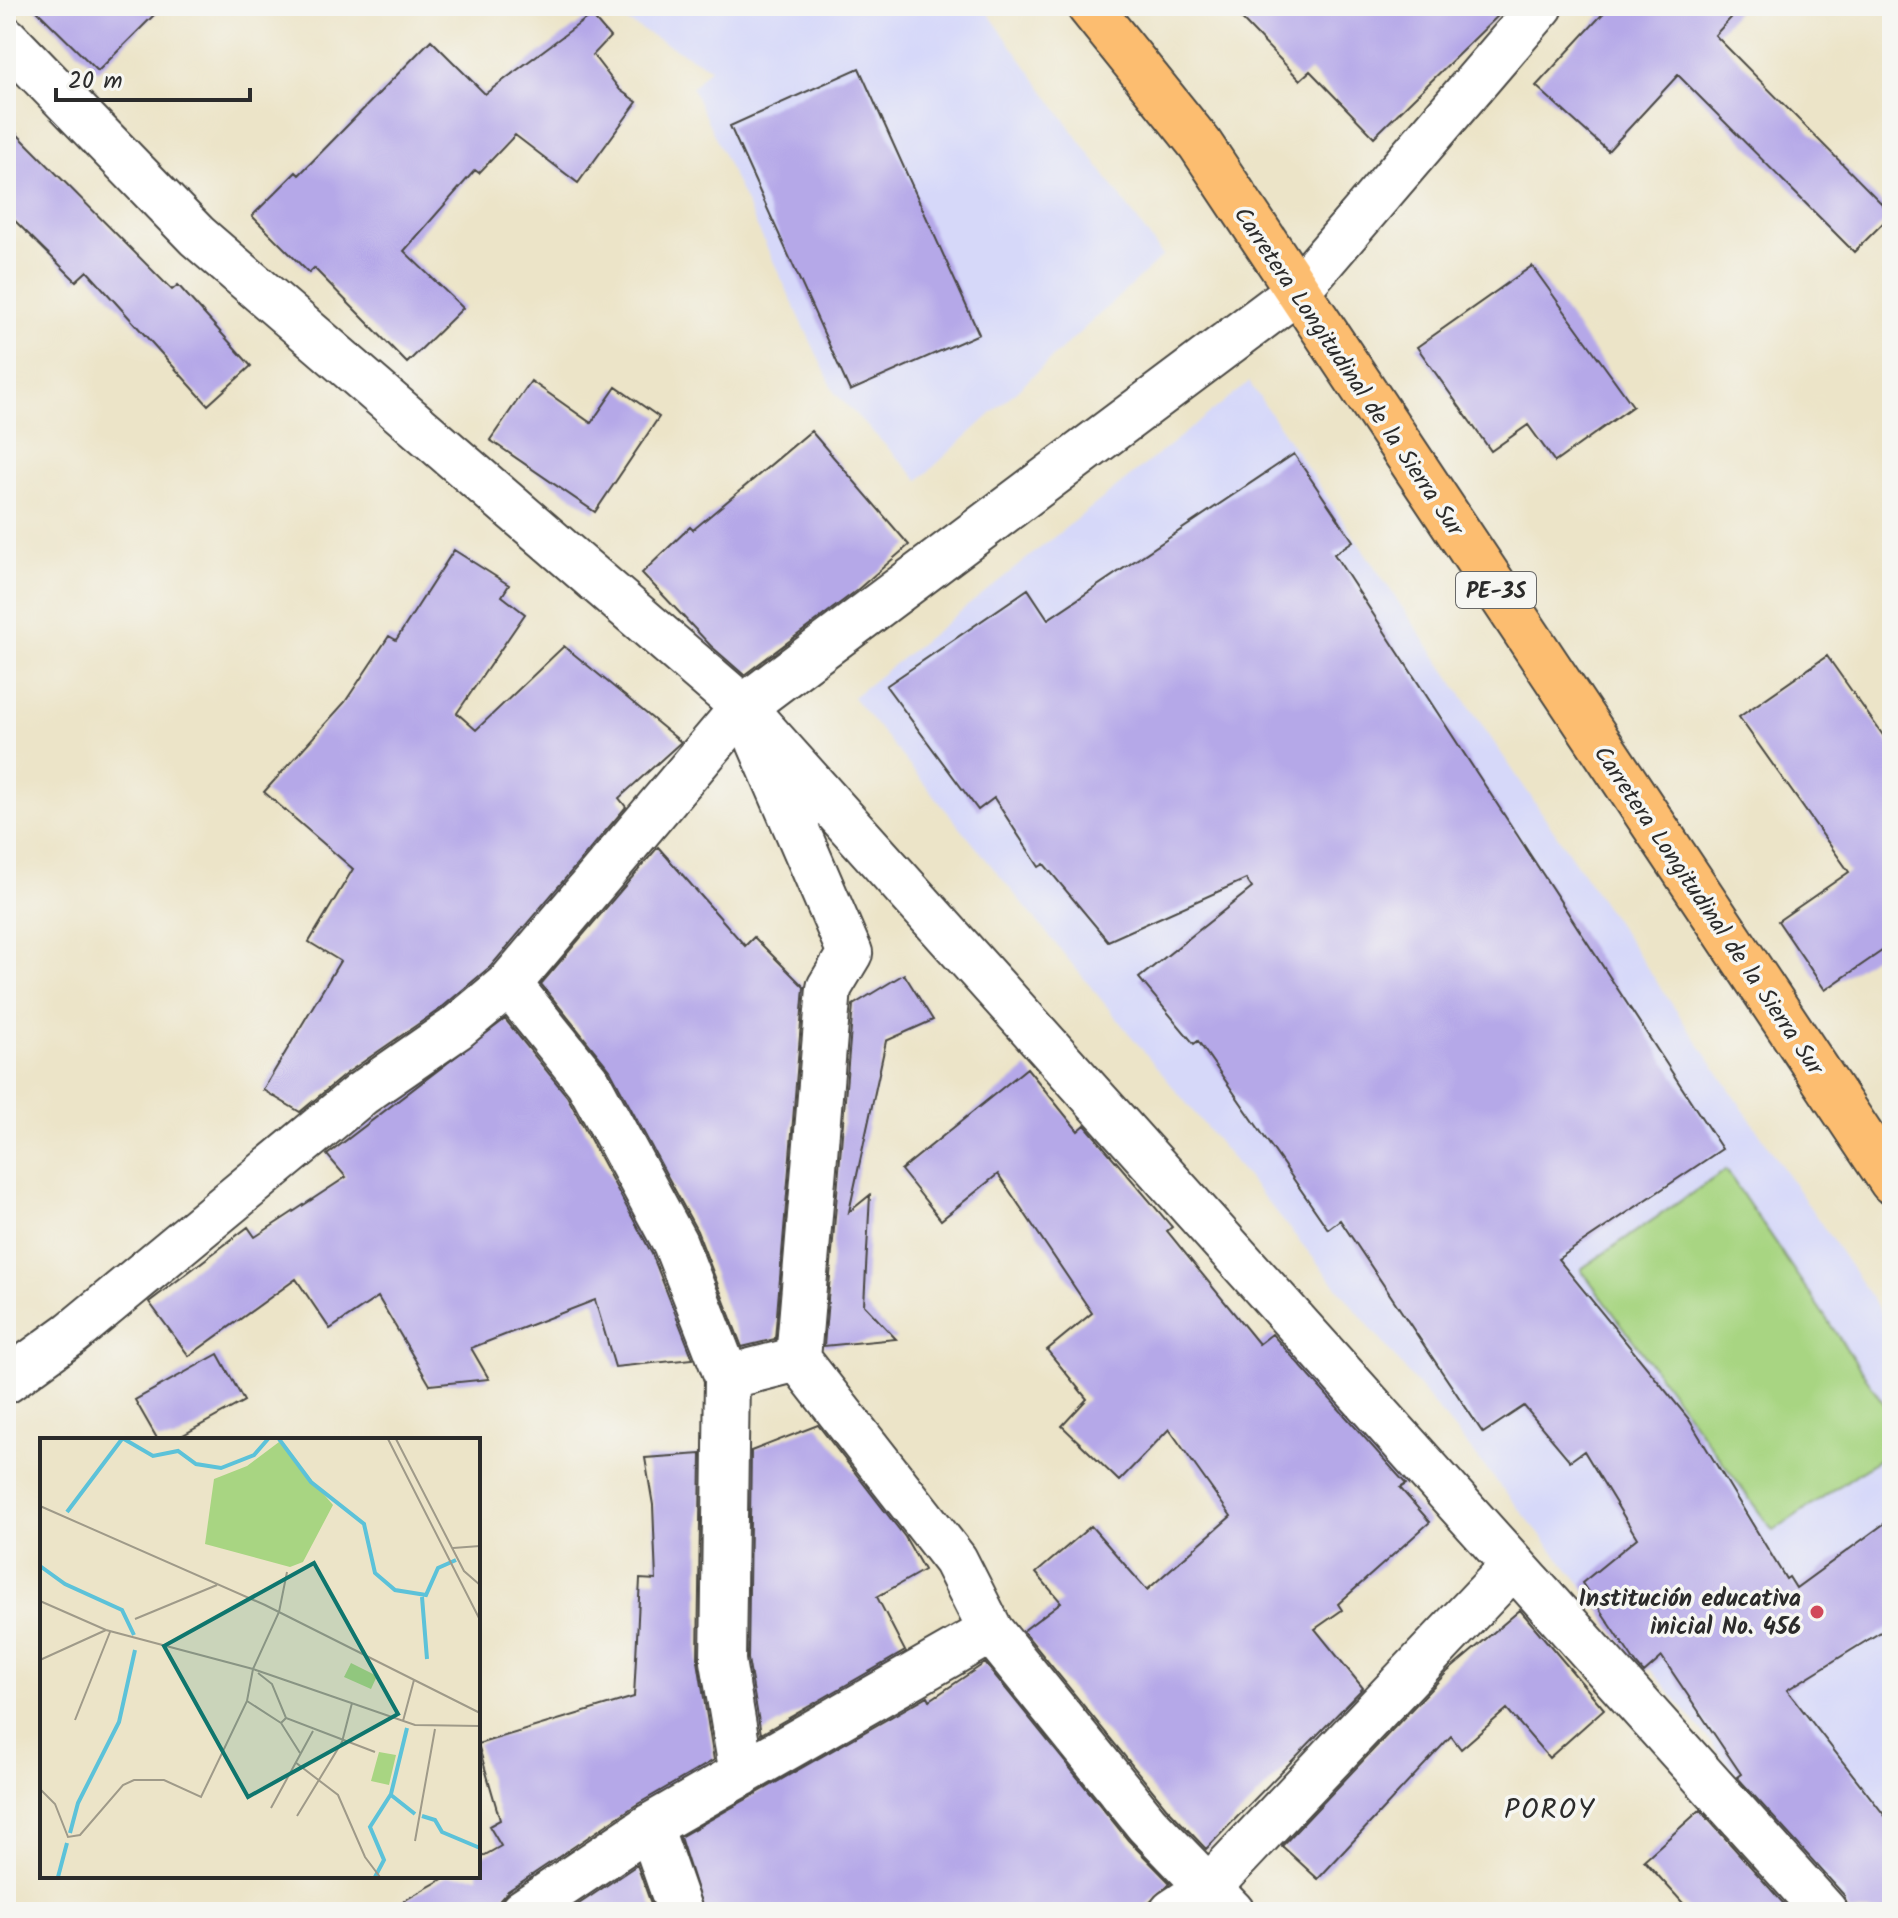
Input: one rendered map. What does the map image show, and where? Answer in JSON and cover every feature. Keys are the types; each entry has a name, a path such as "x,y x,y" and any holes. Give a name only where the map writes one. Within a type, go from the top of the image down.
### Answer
{"highway":[{"name":"Carretera Longitudinal de la Sierra Sur","path":"1089,6 1200,144 1892,1182"}],"street":[{"path":"6,1381 72,1333 361,1094 455,1029 509,984 743,707 1296,292 1541,6"},
{"path":"6,39 197,236 743,707 1825,1912"},
{"path":"743,707 850,953 829,988 798,1359 955,1560 991,1631 1147,1824 1220,1900"},
{"path":"509,984 588,1082 675,1243 727,1377 723,1661 742,1774"},
{"path":"727,1377 798,1359"},
{"path":"1172,1912 1220,1900 1512,1567"},
{"path":"522,1912 650,1826 991,1631"},
{"path":"650,1826 680,1912"}],"shaded area":[{"path":"599,6 983,6 1163,256 919,480 835,393 692,88 710,68"},
{"path":"1249,382 1892,1328 1892,1912 1850,1912 853,697"}],"green space":[{"path":"1726,1170 1892,1416 1892,1450 1773,1531 1581,1269"}],"building":[{"path":"32,6 163,6 98,71"},
{"path":"1229,6 1508,6 1374,137 1310,71 1300,80"},
{"path":"1610,6 1742,6 1715,35 1892,214 1854,252 1678,75 1608,151 1536,86"},
{"path":"591,15 610,37 593,55 620,90 637,102 578,183 515,135 479,173 475,170 404,251 463,308 407,363 314,268 309,273 252,216 296,172 299,175 431,40 485,94"},
{"path":"859,68 979,334 850,391 730,126"},
{"path":"6,123 172,290 178,285 251,366 208,405 87,271 76,281 6,212"},
{"path":"1532,266 1633,406 1555,462 1528,425 1491,451 1417,347"},
{"path":"531,381 591,423 616,387 659,417 595,512 490,440"},
{"path":"811,431 909,545 856,591 744,675 711,646 642,573 690,527 693,530"},
{"path":"1294,454 1353,541 1334,554 1722,1149 1558,1259 1688,1418 1786,1579 1789,1577 1796,1588 1892,1518 1892,1625 1787,1690 1892,1825 1892,1912 1849,1912 1844,1895 1737,1777 1741,1774 1662,1657 1644,1673 1582,1583 1637,1538 1584,1451 1570,1461 1524,1406 1483,1433 1340,1220 1328,1229 1198,1041 1194,1044 1139,978 1252,888 1246,879 1108,941 1044,864 1039,867 994,798 978,810 886,686 1028,589 1048,619"},
{"path":"454,550 509,585 502,596 525,614 457,713 476,730 564,646 681,742 619,798 626,807 491,966 440,1009 347,1073 300,1112 263,1090 340,961 309,942 353,869 264,792 345,702 389,636 396,640"},
{"path":"1827,656 1892,748 1892,944 1825,990 1778,921 1849,872 1739,717"},
{"path":"658,847 745,946 754,937 804,987 775,1339 742,1347 697,1231 610,1070 541,984"},
{"path":"904,974 933,1020 886,1041 849,1212 870,1195 864,1305 896,1339 824,1346 853,1005"},
{"path":"505,1019 567,1096 652,1254 693,1359 615,1367 595,1300 471,1348 489,1379 430,1385 378,1297 330,1329 296,1279 189,1356 149,1302 248,1227 255,1237 346,1177 327,1155"},
{"path":"1027,1068 1078,1131 1085,1125 1172,1227 1167,1231 1259,1344 1272,1334 1406,1484 1400,1488 1430,1522 1338,1604 1342,1610 1315,1629 1363,1688 1206,1849 1166,1807 1023,1631 1061,1602 1036,1573 1091,1526 1147,1590 1231,1516 1169,1429 1119,1481 1062,1426 1087,1399 1047,1350 1092,1313 998,1174 941,1220 901,1170"},
{"path":"218,1354 244,1401 178,1438 157,1438 135,1400"},
{"path":"818,1425 905,1537 924,1570 877,1597 905,1651 761,1734 748,1659 751,1451"},
{"path":"701,1454 698,1661 714,1760 636,1805 508,1891 500,1900 497,1912 384,1912 444,1878 480,1878 480,1858 501,1846 489,1826 500,1820 480,1743 634,1697 640,1579 656,1580 653,1505 645,1458"},
{"path":"1520,1610 1604,1709 1549,1758 1507,1709 1461,1749 1451,1736 1318,1879 1282,1846 1447,1672"},
{"path":"985,1663 1128,1840 1170,1883 1140,1912 704,1912 680,1837 928,1696 930,1700"},
{"path":"1700,1810 1791,1912 1691,1912 1644,1860"},
{"path":"637,1865 654,1912 567,1912"}],"place":[{"name":"Institución educativa inicial No. 456","path":"1817,1612"}],"district":[{"name":"POROY","path":"1550,1808"}]}
